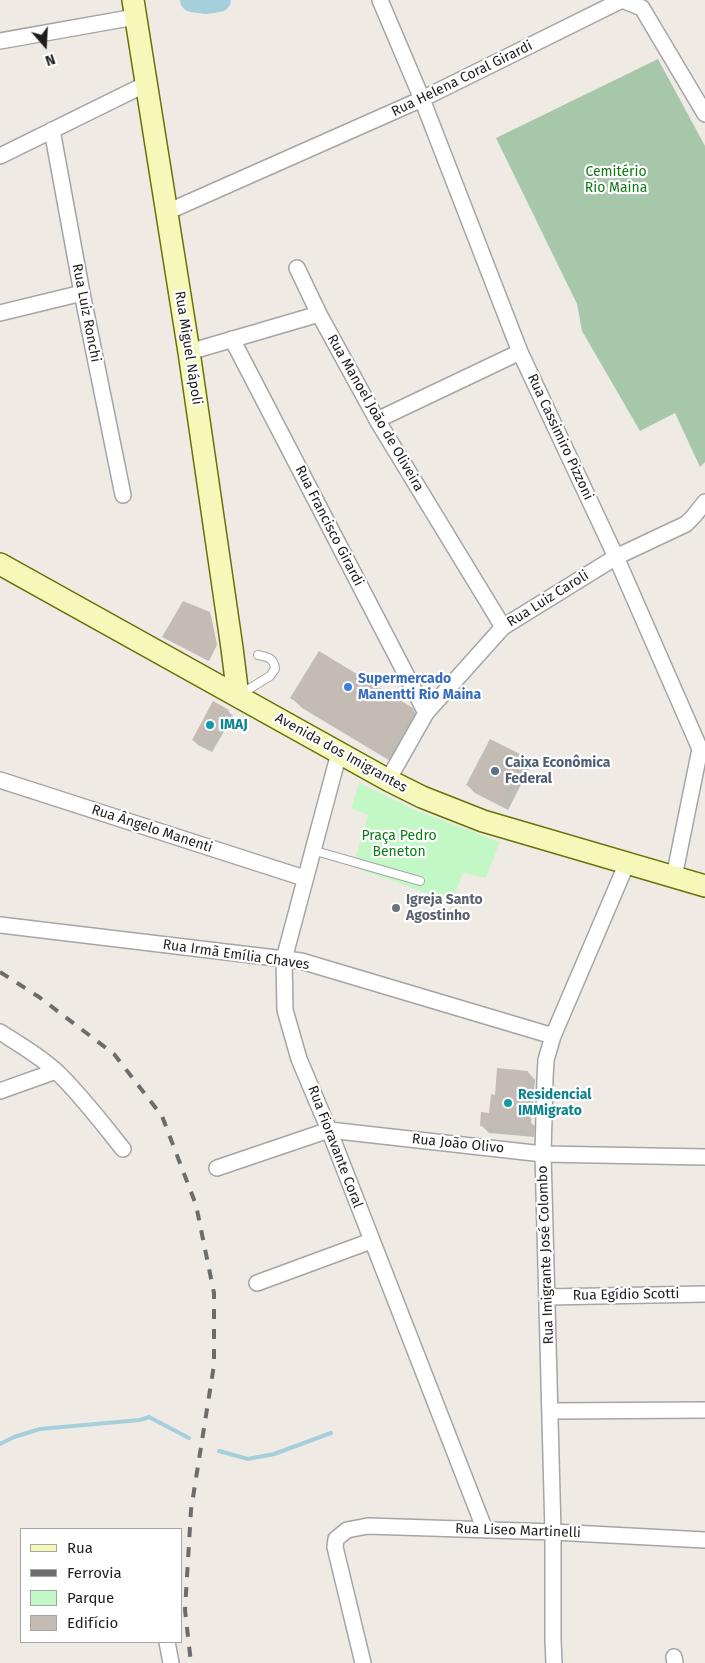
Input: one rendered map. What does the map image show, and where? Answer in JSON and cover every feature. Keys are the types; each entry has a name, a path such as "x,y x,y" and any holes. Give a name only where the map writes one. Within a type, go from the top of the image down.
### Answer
{"street":[{"name":"Rua Cassimiro Pizzoni","path":"380,0 422,99 520,352 616,557 700,749 674,877"},
{"name":"Rua Helena Coral Girardi","path":"167,212 422,99 622,0 642,8 705,114"},
{"path":"0,41 134,8"},
{"name":"Rua Miguel Nápoli","path":"134,8 189,352 238,696"},
{"path":"0,156 146,84"},
{"name":"Rua Luiz Ronchi","path":"52,130 82,293 123,495"},
{"name":"Rua Manoel João de Oliveira","path":"297,268 319,314 377,420 503,627"},
{"path":"0,313 82,293"},
{"path":"189,352 319,314"},
{"name":"Rua Francisco Girardi","path":"232,339 426,713"},
{"path":"377,420 520,352"},
{"name":"Rua Luiz Caroli","path":"388,780 426,713 503,627 616,557 686,524 705,502"},
{"name":"Avenida dos Imigrantes","path":"0,564 339,753 422,797 483,821 705,886"},
{"name":"Rua Fioravante Coral","path":"339,753 304,878 284,959 285,1010 299,1059 329,1130 485,1530"},
{"name":"Rua Ângelo Manenti","path":"0,780 304,878"},
{"name":"Rua Imigrante José Colombo","path":"554,1663 552,1640 553,1532 544,1154 546,1060 553,1036 627,863"},
{"name":"Rua Irmã Emília Chaves","path":"0,925 301,961 553,1036"},
{"path":"0,1032 56,1071 123,1149"},
{"path":"0,1091 56,1071"},
{"name":"Rua João Olivo","path":"217,1168 329,1130 544,1154 705,1157"},
{"path":"257,1283 371,1240"},
{"name":"Rua Egídio Scotti","path":"548,1296 705,1294"},
{"path":"550,1411 705,1410"},
{"name":"Rua Liseo Martinelli","path":"363,1663 336,1557 336,1539 347,1530 368,1526 553,1532 705,1540"},
{"path":"167,1643 172,1663"}],"lane":[{"path":"238,696 270,676 275,669 275,663 271,658 258,655"},
{"path":"312,850 420,881"}],"green space":[{"name":"Cemitério Rio Maina","path":"658,59 705,146 705,462 700,467 675,413 640,431 582,331 577,304 496,138"},
{"name":"Praça Pedro Beneton","path":"359,783 415,810 500,842 486,878 463,873 452,902 353,867 368,815 351,808"}],"building":[{"path":"183,601 210,612 216,642 207,660 162,637"},
{"path":"319,651 413,708 414,710 386,756 290,698"},
{"name":"IMAJ","path":"213,701 229,710 207,748 192,740"},
{"name":"Caixa Econômica Federal","path":"490,739 524,756 500,803 466,785"},
{"name":"Residencial IMMigrato","path":"497,1068 528,1071 524,1117 528,1118 526,1130 480,1126 481,1112 489,1113 491,1094 495,1095"}],"waterway":[{"path":"192,0 207,2 219,0"},
{"path":"0,1444 14,1437 40,1429 140,1420 149,1417 189,1438"},
{"path":"219,1451 248,1459 274,1454 331,1433"}],"railway":[{"path":"0,972 39,997 114,1054 162,1116 196,1205 214,1293 214,1365 191,1510 185,1610 191,1663"}],"place":[{"name":"Supermercado Manentti Rio Maina","path":"348,687"},
{"name":"IMAJ","path":"210,725"},
{"name":"Caixa Econômica Federal","path":"495,771"},
{"name":"Igreja Santo Agostinho","path":"396,908"},
{"name":"Residencial IMMigrato","path":"508,1103"}]}
